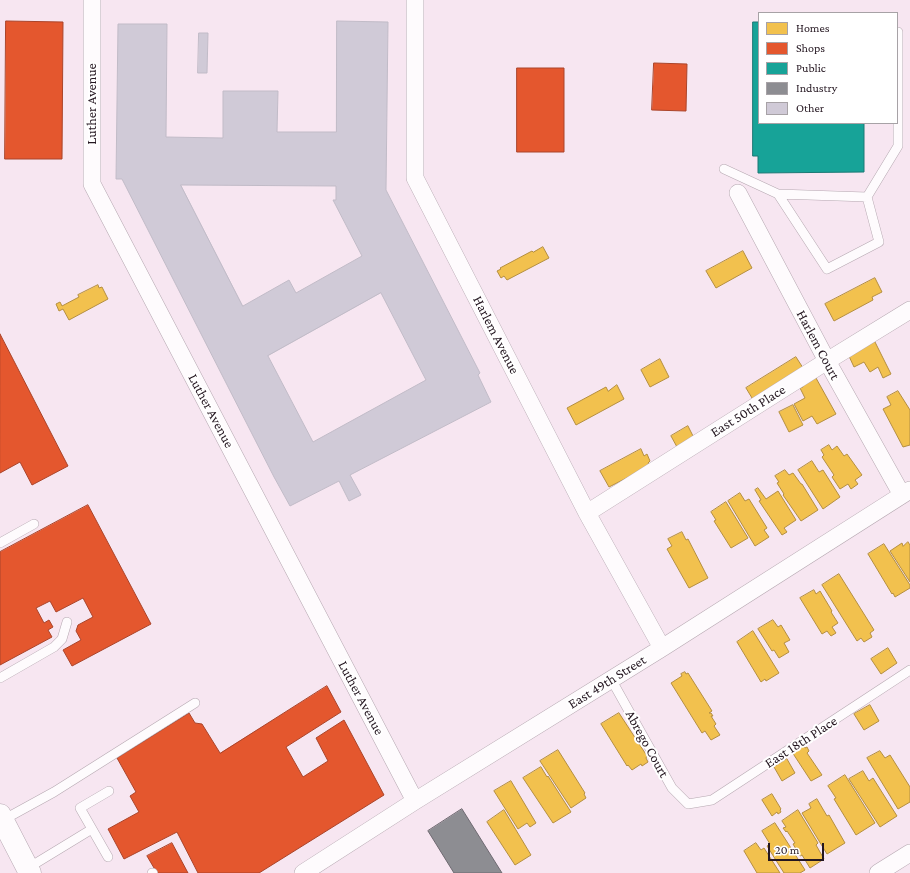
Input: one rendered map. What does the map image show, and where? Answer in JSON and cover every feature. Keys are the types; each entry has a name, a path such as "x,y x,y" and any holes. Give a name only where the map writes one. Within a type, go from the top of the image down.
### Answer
{"main road":[{"path":"1,818 29,871"}],"street":[{"name":"Luther Avenue","path":"92,0 92,184 415,801"},
{"name":"Harlem Avenue","path":"415,0 415,178 587,513 662,648"},
{"name":"Harlem Court","path":"738,192 826,361 906,493"},
{"name":"East 50th Place","path":"587,513 826,361 910,310"},
{"name":"East 49th Street","path":"303,873 415,801 611,680 906,493"},
{"path":"878,873 910,853"}],"lane":[{"path":"778,194 826,269 879,242 868,197 898,146 898,32"},
{"path":"724,169 778,194 868,197"},
{"path":"0,543 34,524"},
{"path":"0,678 54,647 62,639 67,622"},
{"name":"East 18th Place","path":"688,804 712,800 910,670"},
{"name":"Abrego Court","path":"611,680 672,788 688,804"},
{"path":"1,818 54,792 195,703"},
{"path":"108,857 80,808 109,791"},
{"path":"29,871 92,830"}],"building: Homes":[{"path":"543,247 549,258 507,280 504,276 501,278 497,271 501,269 500,268 532,251 533,252"},
{"path":"743,251 752,268 716,288 706,271"},
{"path":"875,278 882,292 872,297 873,300 834,321 825,304"},
{"path":"98,285 99,288 102,287 108,299 69,320 63,309 59,311 56,304 60,302 62,306 79,297 78,295"},
{"path":"874,340 891,374 883,378 878,367 870,372 864,362 854,367 848,354"},
{"path":"796,357 805,371 755,403 746,388"},
{"path":"660,359 669,377 650,387 641,370"},
{"path":"816,378 836,414 817,424 812,416 803,421 794,404 805,398 800,388 803,387 802,385"},
{"path":"617,385 624,399 576,425 567,408 606,387 608,391"},
{"path":"898,391 910,410 910,445 903,447 883,409 891,405 887,397"},
{"path":"793,405 803,425 789,432 779,412"},
{"path":"688,426 694,438 677,447 671,436"},
{"path":"829,445 832,450 837,446 844,456 847,454 862,475 855,480 858,484 851,489 848,484 840,489 832,477 834,475 822,457 824,455 821,450"},
{"path":"641,449 644,456 647,454 650,461 648,463 650,466 609,487 600,471"},
{"path":"812,461 819,472 823,470 840,497 823,509 798,470"},
{"path":"785,470 789,475 793,473 802,484 818,510 801,521 783,495 784,494 777,483 779,482 775,476"},
{"path":"758,488 766,499 778,491 796,520 784,528 787,532 782,535 759,501 761,500 755,490"},
{"path":"740,493 745,501 749,499 767,528 764,530 769,537 755,546 728,501"},
{"path":"726,502 748,538 731,548 714,521 716,520 711,512"},
{"path":"682,532 686,540 688,539 708,578 689,588 667,549 672,546 668,539"},
{"path":"908,542 910,545 910,582 890,551 902,543 903,546"},
{"path":"884,544 910,585 910,588 895,597 868,554"},
{"path":"839,574 874,630 870,633 872,637 864,642 861,638 857,641 822,585"},
{"path":"814,590 816,594 820,591 838,623 832,627 836,633 831,636 827,631 822,634 800,598"},
{"path":"773,620 778,627 781,625 790,640 784,643 789,652 779,658 774,650 772,651 758,629"},
{"path":"753,631 779,673 766,681 765,679 761,682 737,642"},
{"path":"888,648 897,663 881,674 871,659"},
{"path":"685,672 686,674 688,673 712,711 709,713 713,716 711,716 716,724 714,726 720,735 711,740 705,731 702,733 671,683 682,676 681,674"},
{"path":"870,705 879,721 864,730 854,714"},
{"path":"619,713 647,756 646,758 648,762 642,766 641,764 632,770 628,765 627,766 601,724"},
{"path":"803,744 805,748 807,747 809,751 807,753 822,775 811,781 792,752"},
{"path":"558,750 585,793 586,798 571,808 540,761"},
{"path":"880,751 885,758 890,755 910,787 910,802 898,809 867,758"},
{"path":"787,759 795,773 782,781 774,767"},
{"path":"541,767 571,812 553,823 523,778"},
{"path":"863,771 869,781 873,778 897,816 880,827 849,779"},
{"path":"845,775 875,823 856,835 834,799 836,798 828,786"},
{"path":"511,781 536,823 530,827 527,823 518,829 494,791"},
{"path":"772,794 781,809 781,812 778,814 777,812 772,816 762,800"},
{"path":"817,799 827,816 829,815 845,843 827,854 802,813 811,808 809,804"},
{"path":"504,810 531,855 515,865 487,822"},
{"path":"798,810 818,843 816,845 824,859 810,868 802,855 800,856 793,844 795,843 787,831 786,832 783,828 786,827 782,821"},
{"path":"775,823 805,870 800,873 784,873 767,846 770,844 762,831"},
{"path":"756,843 761,850 764,848 780,873 757,873 744,851"}],"building: Shops":[{"path":"6,21 63,22 62,159 5,159"},
{"path":"654,63 687,64 686,111 652,110"},
{"path":"517,68 564,68 564,152 517,152"},
{"path":"0,334 68,466 32,485 20,462 0,473"},
{"path":"88,505 151,624 72,666 63,650 81,640 76,631 78,625 93,617 83,598 56,612 50,601 36,608 44,623 49,620 53,627 48,630 52,637 0,665 0,552"},
{"path":"327,686 341,712 286,747 303,777 328,761 316,738 344,720 384,795 259,873 198,873 177,832 124,859 108,829 139,812 130,796 136,792 117,758 189,713 195,723 202,724 220,753"},
{"path":"172,843 188,873 157,873 147,856"}],"building: Public":[{"path":"753,22 758,22 758,124 864,124 864,172 758,173 758,156 753,156"}],"building: Industry":[{"path":"462,809 502,873 454,873 428,831"}],"building: Other":[{"path":"337,21 388,22 386,190 480,373 478,375 491,402 350,475 361,495 349,501 339,481 290,506 122,179 116,179 118,24 167,24 166,137 223,138 223,91 278,91 277,132 336,132","holes":["181,185 336,186 336,200 333,200 362,256 296,293 289,280 243,306","381,293 426,380 313,442 268,356"]},
{"path":"199,33 208,33 207,73 198,73"}]}
